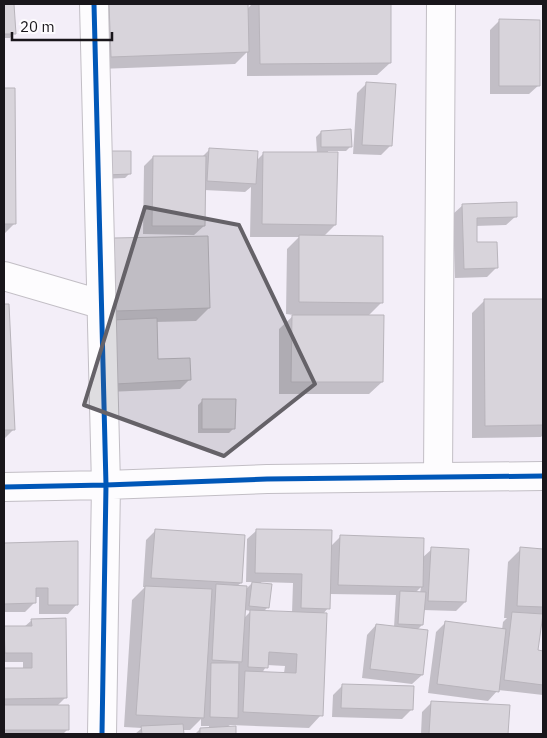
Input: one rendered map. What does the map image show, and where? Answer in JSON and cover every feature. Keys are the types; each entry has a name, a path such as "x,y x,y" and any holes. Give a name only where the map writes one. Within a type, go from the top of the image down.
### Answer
{"street":[{"path":"94,4 106,485 102,734"},
{"path":"438,477 441,4"},
{"path":"4,276 100,304"},
{"path":"4,486 106,485 267,479 543,476"}],"highlighted area":[{"path":"145,207 239,225 315,384 224,456 84,405"}],"building":[{"path":"4,4 14,4 16,34 4,34"},
{"path":"109,4 248,4 249,52 111,57"},
{"path":"259,4 391,4 391,63 260,64"},
{"path":"499,19 540,20 540,86 499,86"},
{"path":"366,82 396,84 392,146 362,145"},
{"path":"4,88 15,88 16,224 4,224"},
{"path":"351,129 352,147 321,147 321,131"},
{"path":"209,148 258,151 256,184 207,181"},
{"path":"105,151 131,151 131,174 105,175"},
{"path":"263,152 338,152 336,225 262,224"},
{"path":"153,156 206,156 205,226 152,226"},
{"path":"517,202 517,217 477,218 477,242 497,242 498,268 464,269 462,204"},
{"path":"299,235 383,236 383,303 299,302"},
{"path":"208,236 210,308 116,311 114,238"},
{"path":"484,299 543,299 543,425 485,426"},
{"path":"4,304 9,304 15,430 4,430"},
{"path":"292,315 384,315 383,382 291,382"},
{"path":"157,318 158,359 190,358 191,380 115,384 113,320"},
{"path":"202,399 236,399 235,429 202,429"},
{"path":"155,529 245,535 242,583 151,578"},
{"path":"256,529 332,530 330,609 301,608 302,574 255,573"},
{"path":"340,535 424,538 423,587 338,585"},
{"path":"78,541 78,605 48,605 48,588 36,588 36,603 4,604 4,543"},
{"path":"431,547 469,549 466,602 428,601"},
{"path":"520,547 543,549 543,607 517,606"},
{"path":"252,582 272,584 269,608 249,606"},
{"path":"216,584 247,586 242,662 212,660"},
{"path":"145,586 212,589 204,718 136,715"},
{"path":"400,591 426,592 423,625 398,624"},
{"path":"250,610 327,613 323,716 243,712 245,671 296,673 297,654 269,652 268,668 248,667"},
{"path":"512,612 543,614 538,650 543,651 543,685 504,680"},
{"path":"66,618 67,698 4,699 4,668 32,668 32,653 5,653 4,626 32,626 31,619"},
{"path":"445,621 506,629 499,692 437,684"},
{"path":"376,624 428,630 423,675 370,669"},
{"path":"211,663 239,663 238,718 210,717"},
{"path":"342,684 414,686 413,710 341,708"},
{"path":"431,701 510,705 508,734 429,734"},
{"path":"4,705 69,705 69,730 4,730"},
{"path":"183,724 184,734 142,734 141,726"},
{"path":"236,726 236,734 200,734 200,728"}],"cycle path":[{"path":"94,4 106,485 102,734"},
{"path":"4,487 267,479 543,476"}]}
